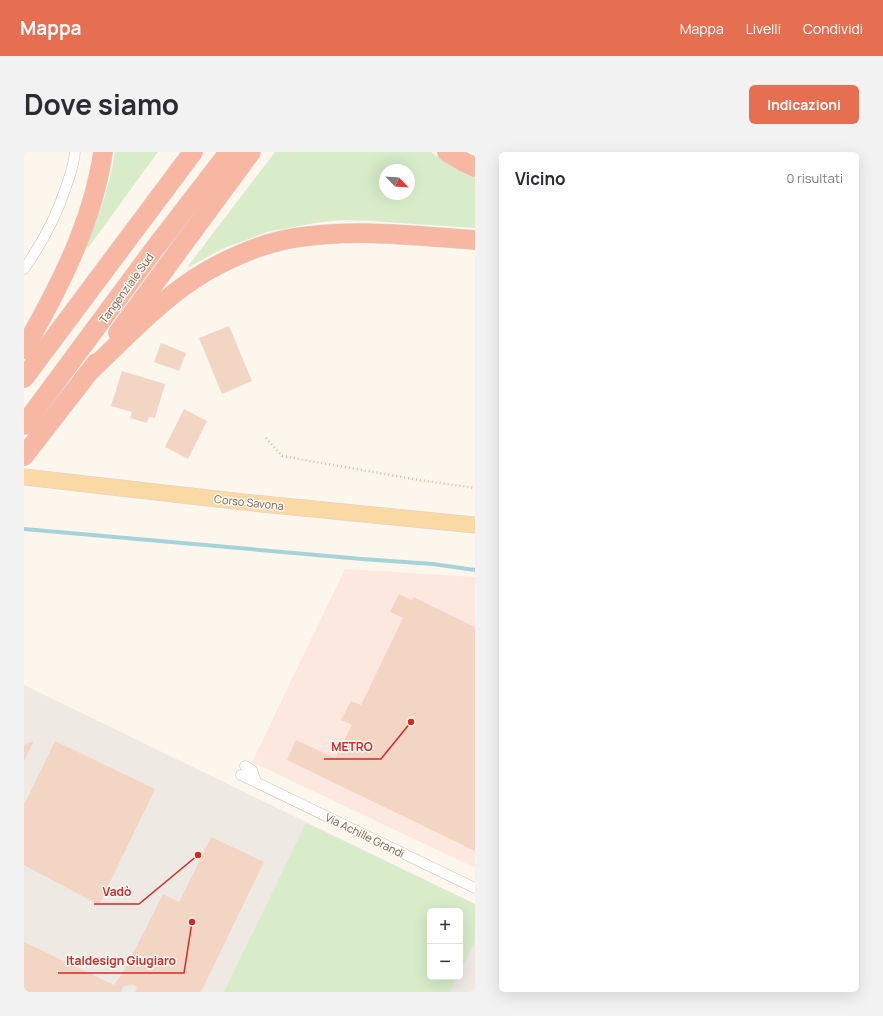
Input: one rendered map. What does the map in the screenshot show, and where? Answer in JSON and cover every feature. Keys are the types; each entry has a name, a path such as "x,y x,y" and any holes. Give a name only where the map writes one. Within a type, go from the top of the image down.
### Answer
{"highway":[{"path":"24,348 58,286 85,222 96,189 103,152"},
{"path":"24,378 193,152"},
{"name":"Tangenziale Sud","path":"24,425 155,248 229,152"},
{"path":"24,456 88,373 251,152"},
{"path":"447,152 475,167"},
{"path":"88,373 153,312 194,279 229,259 260,247 293,238 328,234 357,233 475,240"}],"main road":[{"name":"Corso Savona","path":"24,477 243,502 475,525"}],"street":[{"path":"24,269 41,244 58,210 74,164 75,152"},
{"name":"Via Achille Grandi","path":"243,770 256,782 475,888"}],"path":[{"path":"266,438 282,456 419,480 475,488"}],"shaded area":[{"path":"345,569 475,577 475,868 252,762"},
{"path":"24,685 475,904 475,992 24,992"}],"green space":[{"path":"115,152 158,152 88,248 86,246 104,200"},
{"path":"275,152 431,152 441,159 475,176 475,228 342,220 315,223 267,232 222,249 189,267 188,266"},
{"path":"306,823 475,904 475,941 463,966 463,908 427,908 427,980 456,980 450,992 224,992"}],"building":[{"path":"229,326 252,381 222,394 199,338"},
{"path":"161,343 186,353 179,371 154,362"},
{"path":"122,371 165,384 155,418 149,417 147,423 130,418 132,412 111,406"},
{"path":"184,409 207,421 188,459 165,447"},
{"path":"399,594 412,600 413,597 475,627 475,851 287,760 296,740 335,758 352,725 341,720 351,701 361,705 403,618 390,612"},
{"path":"34,741 24,761 24,745"},
{"path":"55,741 155,789 99,905 24,865 24,802 25,803"},
{"path":"211,837 264,862 201,992 135,992 137,987 133,985 123,986 121,992 24,992 24,942 114,985 125,969 163,894 179,902"}],"waterway":[{"path":"24,529 433,564 475,570"}],"place":[{"name":"METRO","path":"411,722"},
{"name":"Vadò","path":"198,855"},
{"name":"Italdesign Giugiaro","path":"192,922"}]}
